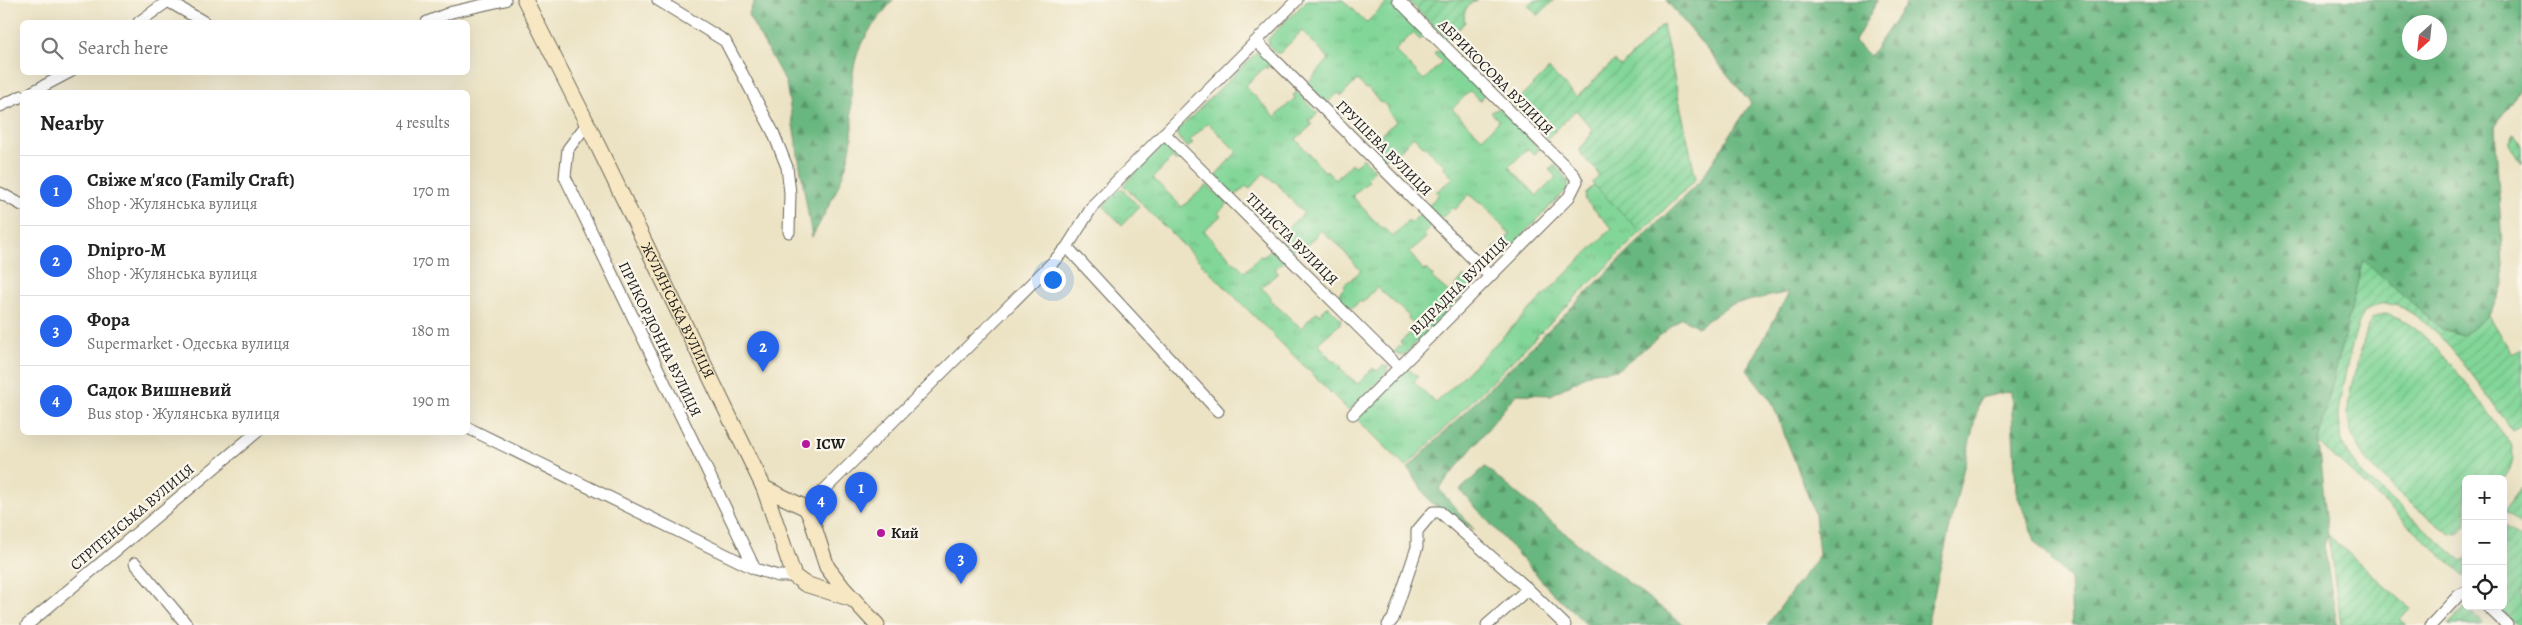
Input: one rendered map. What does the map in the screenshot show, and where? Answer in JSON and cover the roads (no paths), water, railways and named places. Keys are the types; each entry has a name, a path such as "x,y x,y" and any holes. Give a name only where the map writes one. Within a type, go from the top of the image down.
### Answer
{"street":[{"path":"432,20 452,12 505,0"},
{"name":"ЖУЛЯНСЬКА ВУЛИЦЯ","path":"525,0 764,488 777,520 794,576"},
{"path":"658,0 725,41 773,132 787,167 790,193 790,232"},
{"path":"777,520 785,506 802,505 1067,247 1094,204 1297,0"},
{"name":"АБРИКОСОВА ВУЛИЦЯ","path":"1398,0 1574,175"},
{"path":"142,20 167,1 200,20"},
{"name":"ГРУШЕВА ВУЛИЦЯ","path":"1256,41 1490,276"},
{"path":"36,90 64,75"},
{"path":"0,106 20,97"},
{"name":"ПРИКОРДОННА ВУЛИЦЯ","path":"587,124 568,149 565,178 755,569"},
{"name":"ТІНИСТА ВУЛИЦЯ","path":"1164,133 1399,367"},
{"name":"ВІДРАДНА ВУЛИЦЯ","path":"1353,414 1569,197 1577,181 1574,175"},
{"path":"0,193 20,203"},
{"path":"1067,247 1218,411"},
{"path":"470,429 755,569 778,576 794,576 805,584 852,599"},
{"name":"СТРІТЕНСЬКА ВУЛИЦЯ","path":"27,625 253,435"},
{"path":"764,488 802,505 812,518 827,567 852,599 877,625"},
{"path":"1388,625 1392,619 1416,547 1417,531 1433,512 1440,512 1528,589 1565,625"},
{"path":"134,563 187,625"},
{"path":"812,586 823,579 827,567"},
{"path":"1487,625 1528,589"},
{"path":"2431,625 2459,594 2462,593"},
{"path":"2491,610 2507,625"}],"place":[{"name":"Dnipro-M","path":"763,372"},
{"name":"ICW","path":"806,444"},
{"name":"Свіже м'ясо (Family Craft)","path":"861,513"},
{"name":"Садок Вишневий","path":"821,526"},
{"name":"Кий","path":"881,533"},
{"name":"Фора","path":"961,584"}]}
